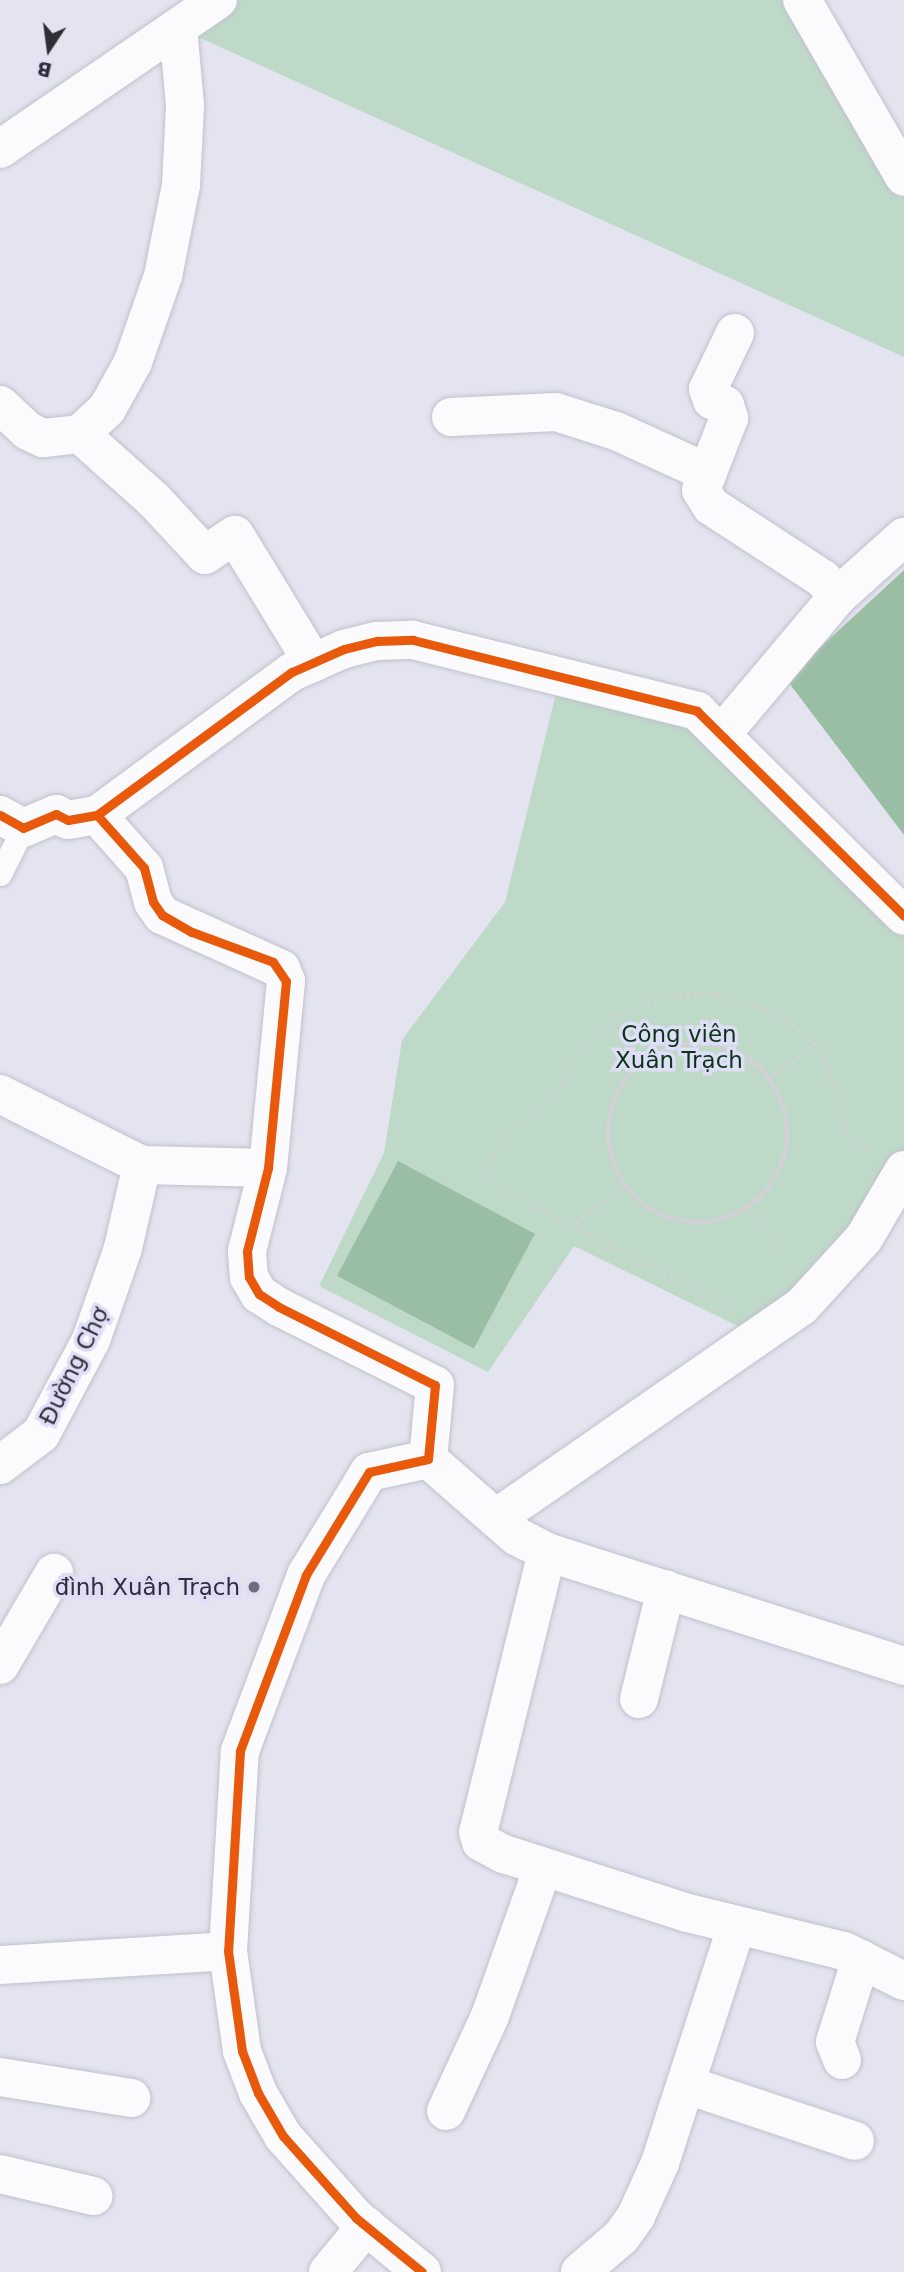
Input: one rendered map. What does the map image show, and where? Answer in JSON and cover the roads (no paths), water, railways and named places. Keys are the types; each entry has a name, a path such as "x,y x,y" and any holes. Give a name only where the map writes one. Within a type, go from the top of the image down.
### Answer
{"street":[{"path":"0,149 218,0"},
{"path":"802,0 904,177"},
{"path":"0,405 28,431 43,438 80,434 107,409 133,362 163,275 181,185 185,105 178,28"},
{"path":"735,332 708,389 712,400 725,405 729,418 701,490 711,506 823,579 838,596"},
{"path":"451,417 556,412 616,431 708,473"},
{"path":"80,434 153,499 205,555 235,535 313,663"},
{"path":"721,735 838,596 904,537"},
{"path":"11,821 56,814 68,820 97,815 254,698 313,663 377,641 413,640 697,711 904,916"},
{"path":"97,815 144,868 153,902 162,915 281,969 286,981 268,1168 247,1251 249,1278 259,1294 279,1307 435,1385 428,1459"},
{"path":"0,1094 142,1165 268,1168"},
{"path":"496,1518 774,1326 810,1297 864,1238 891,1163"},
{"name":"Đường Chợ","path":"0,1465 41,1434 91,1340 123,1248 142,1165"},
{"path":"428,1459 516,1536 547,1552 904,1666"},
{"path":"422,2272 366,2226 283,2136 258,2093 242,2051 228,1951 240,1751 306,1575 369,1472 428,1459"},
{"path":"547,1552 478,1832 489,1849 737,1925 845,1951 904,1981"},
{"path":"0,1665 54,1573"},
{"path":"639,1699 666,1589"},
{"path":"446,2110 490,2016 543,1867"},
{"path":"580,2272 621,2237 636,2216 660,2163 737,1925"},
{"path":"0,1965 228,1951"},
{"path":"842,2060 835,2042 860,1959"},
{"path":"0,2077 131,2098"},
{"path":"687,2085 855,2141"},
{"path":"0,2174 93,2196"},
{"path":"328,2272 366,2226"}],"lane":[{"path":"0,874 11,821"}],"place":[{"name":"đình Xuân Trạch","path":"254,1587"}],"park label":[{"name":"Công viên Xuân Trạch","path":"679,1047"}]}
